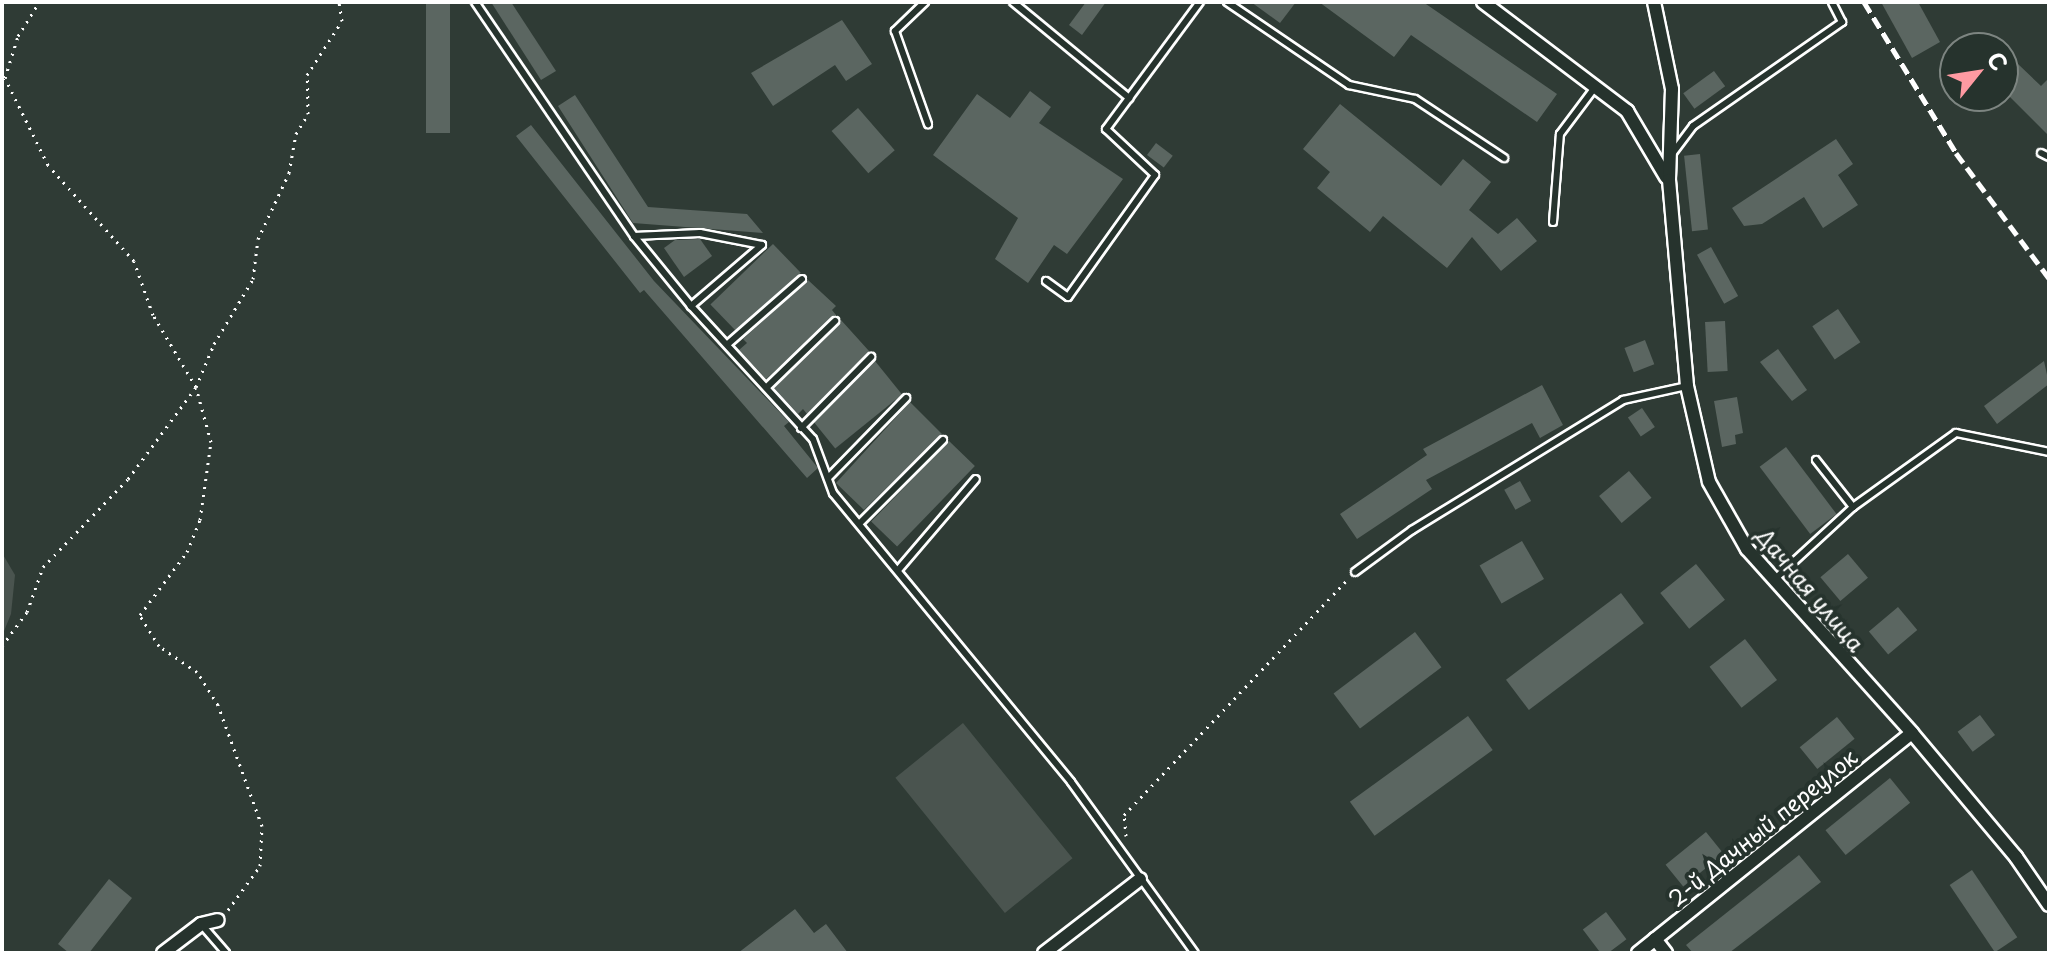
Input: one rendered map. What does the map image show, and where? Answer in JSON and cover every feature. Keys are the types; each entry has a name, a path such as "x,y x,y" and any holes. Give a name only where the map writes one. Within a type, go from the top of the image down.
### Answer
{"street":[{"path":"1483,2 1627,111 1669,180"},
{"name":"Дачная улица","path":"1654,2 1672,89 1669,180 1687,386 1709,482 1747,549 1912,733 2049,905"},
{"name":"2-й Дачный переулок","path":"1638,953 1912,733"},
{"path":"1044,953 1140,879"},
{"path":"163,953 201,924 218,920"},
{"path":"1655,939 1666,953"}],"lane":[{"path":"475,2 634,236 691,306 729,343 813,439 833,493 899,569 1129,861 1195,953"},
{"path":"925,2 895,31 928,124"},
{"path":"1013,2 1129,98"},
{"path":"1046,281 1068,297 1155,175 1106,129 1200,2"},
{"path":"1227,2 1349,85 1415,99 1504,158"},
{"path":"1668,160 1693,126 1842,22 1832,2"},
{"path":"1553,222 1560,134 1596,86"},
{"path":"2041,153 2049,157"},
{"path":"634,236 700,233 762,245 691,306"},
{"path":"729,343 802,279"},
{"path":"767,387 835,321"},
{"path":"801,428 871,357"},
{"path":"1355,572 1412,530 1623,400 1687,386"},
{"path":"828,478 906,398"},
{"path":"1773,581 1853,507 1956,433 2049,452"},
{"path":"861,522 943,440"},
{"path":"1816,460 1853,507"},
{"path":"899,569 976,479"},
{"path":"201,924 226,953"}],"path":[{"path":"39,2 18,36 5,78 48,165 134,261 158,326 196,387 211,442 200,520 187,552 140,615 159,646 197,672 218,705 262,826 260,866 242,897 218,920"},
{"path":"2,646 27,612 43,567 128,479 196,387 253,279 258,239 289,173 296,134 308,114 307,75 342,21 339,2"},
{"path":"1129,861 1124,815 1355,572"}],"shaded area":[{"path":"2,553 15,575 11,614 2,636"},
{"path":"963,723 1073,858 1005,913 895,778"}],"building":[{"path":"426,2 450,2 450,133 426,133"},
{"path":"491,2 511,2 556,71 541,80"},
{"path":"1086,2 1106,2 1082,35 1069,25"},
{"path":"1251,2 1296,2 1280,23"},
{"path":"1319,2 1423,2 1557,94 1537,122 1411,35 1394,57"},
{"path":"1881,2 1918,2 1939,43 1912,58"},
{"path":"842,20 872,64 846,81 835,65 773,106 751,73"},
{"path":"2019,65 2041,86 2049,78 2049,136 2019,106"},
{"path":"1714,71 1725,86 1694,109 1683,93"},
{"path":"1030,91 1051,107 1039,123 1123,179 1067,254 1054,245 1028,283 995,259 1018,218 933,155 977,94 1010,118"},
{"path":"575,95 648,207 747,214 763,233 633,223 558,106"},
{"path":"1340,104 1441,186 1463,159 1491,182 1469,210 1498,234 1517,218 1537,241 1501,271 1472,237 1447,268 1383,216 1370,232 1317,188 1330,172 1303,149"},
{"path":"858,108 895,150 868,173 832,131"},
{"path":"531,125 654,281 789,422 784,426 818,468 807,478 644,290 640,293 516,136"},
{"path":"1836,139 1853,164 1838,175 1858,205 1823,228 1804,197 1762,224 1744,226 1732,208"},
{"path":"1156,143 1173,156 1164,168 1147,155"},
{"path":"1700,154 1708,230 1692,231 1684,156"},
{"path":"700,239 712,256 684,277 664,248 675,240"},
{"path":"773,244 801,273 738,333 710,304"},
{"path":"1711,247 1738,296 1724,304 1697,255"},
{"path":"808,280 836,306 832,310 836,315 766,379 739,350 747,343 743,339"},
{"path":"1838,309 1860,342 1835,359 1812,326"},
{"path":"841,320 869,351 807,414 803,409 798,414 774,388"},
{"path":"1725,321 1728,371 1708,372 1705,322"},
{"path":"1645,340 1654,364 1634,372 1624,348"},
{"path":"1778,349 1807,390 1792,401 1760,362"},
{"path":"875,361 902,394 835,449 808,415"},
{"path":"2044,361 2049,384 1997,424 1984,406"},
{"path":"1542,385 1563,425 1540,438 1532,423 1426,480 1432,489 1357,539 1340,514 1427,455 1423,449"},
{"path":"1737,397 1743,433 1735,435 1736,444 1722,447 1714,401"},
{"path":"910,402 942,434 864,510 836,483"},
{"path":"1642,408 1655,427 1641,437 1628,418"},
{"path":"949,441 975,466 897,547 871,522"},
{"path":"1786,447 1837,514 1810,534 1760,467"},
{"path":"1629,471 1651,498 1622,523 1599,496"},
{"path":"1520,481 1531,501 1515,510 1504,490"},
{"path":"1522,541 1544,579 1502,604 1480,566"},
{"path":"1848,554 1868,578 1840,601 1820,577"},
{"path":"1696,564 1725,600 1689,629 1660,593"},
{"path":"1621,593 1644,623 1529,710 1506,680"},
{"path":"1898,607 1917,630 1888,654 1869,631"},
{"path":"1415,632 1441,667 1360,729 1334,693"},
{"path":"1745,639 1777,680 1742,708 1710,667"},
{"path":"1980,715 1995,735 1973,752 1958,732"},
{"path":"1468,716 1493,750 1375,836 1350,802"},
{"path":"1837,717 1855,739 1817,769 1800,747"},
{"path":"1890,778 1910,803 1846,855 1825,830"},
{"path":"1706,832 1724,854 1683,886 1666,865"},
{"path":"1799,855 1821,882 1729,953 1693,953 1686,945"},
{"path":"1972,870 2017,937 1995,952 1950,885"},
{"path":"109,879 132,898 89,953 69,953 58,944"},
{"path":"795,909 814,933 826,924 848,953 738,953"},
{"path":"1606,912 1626,939 1608,953 1601,953 1583,929"}],"railway":[{"path":"1864,2 1956,153 2049,278"}]}
